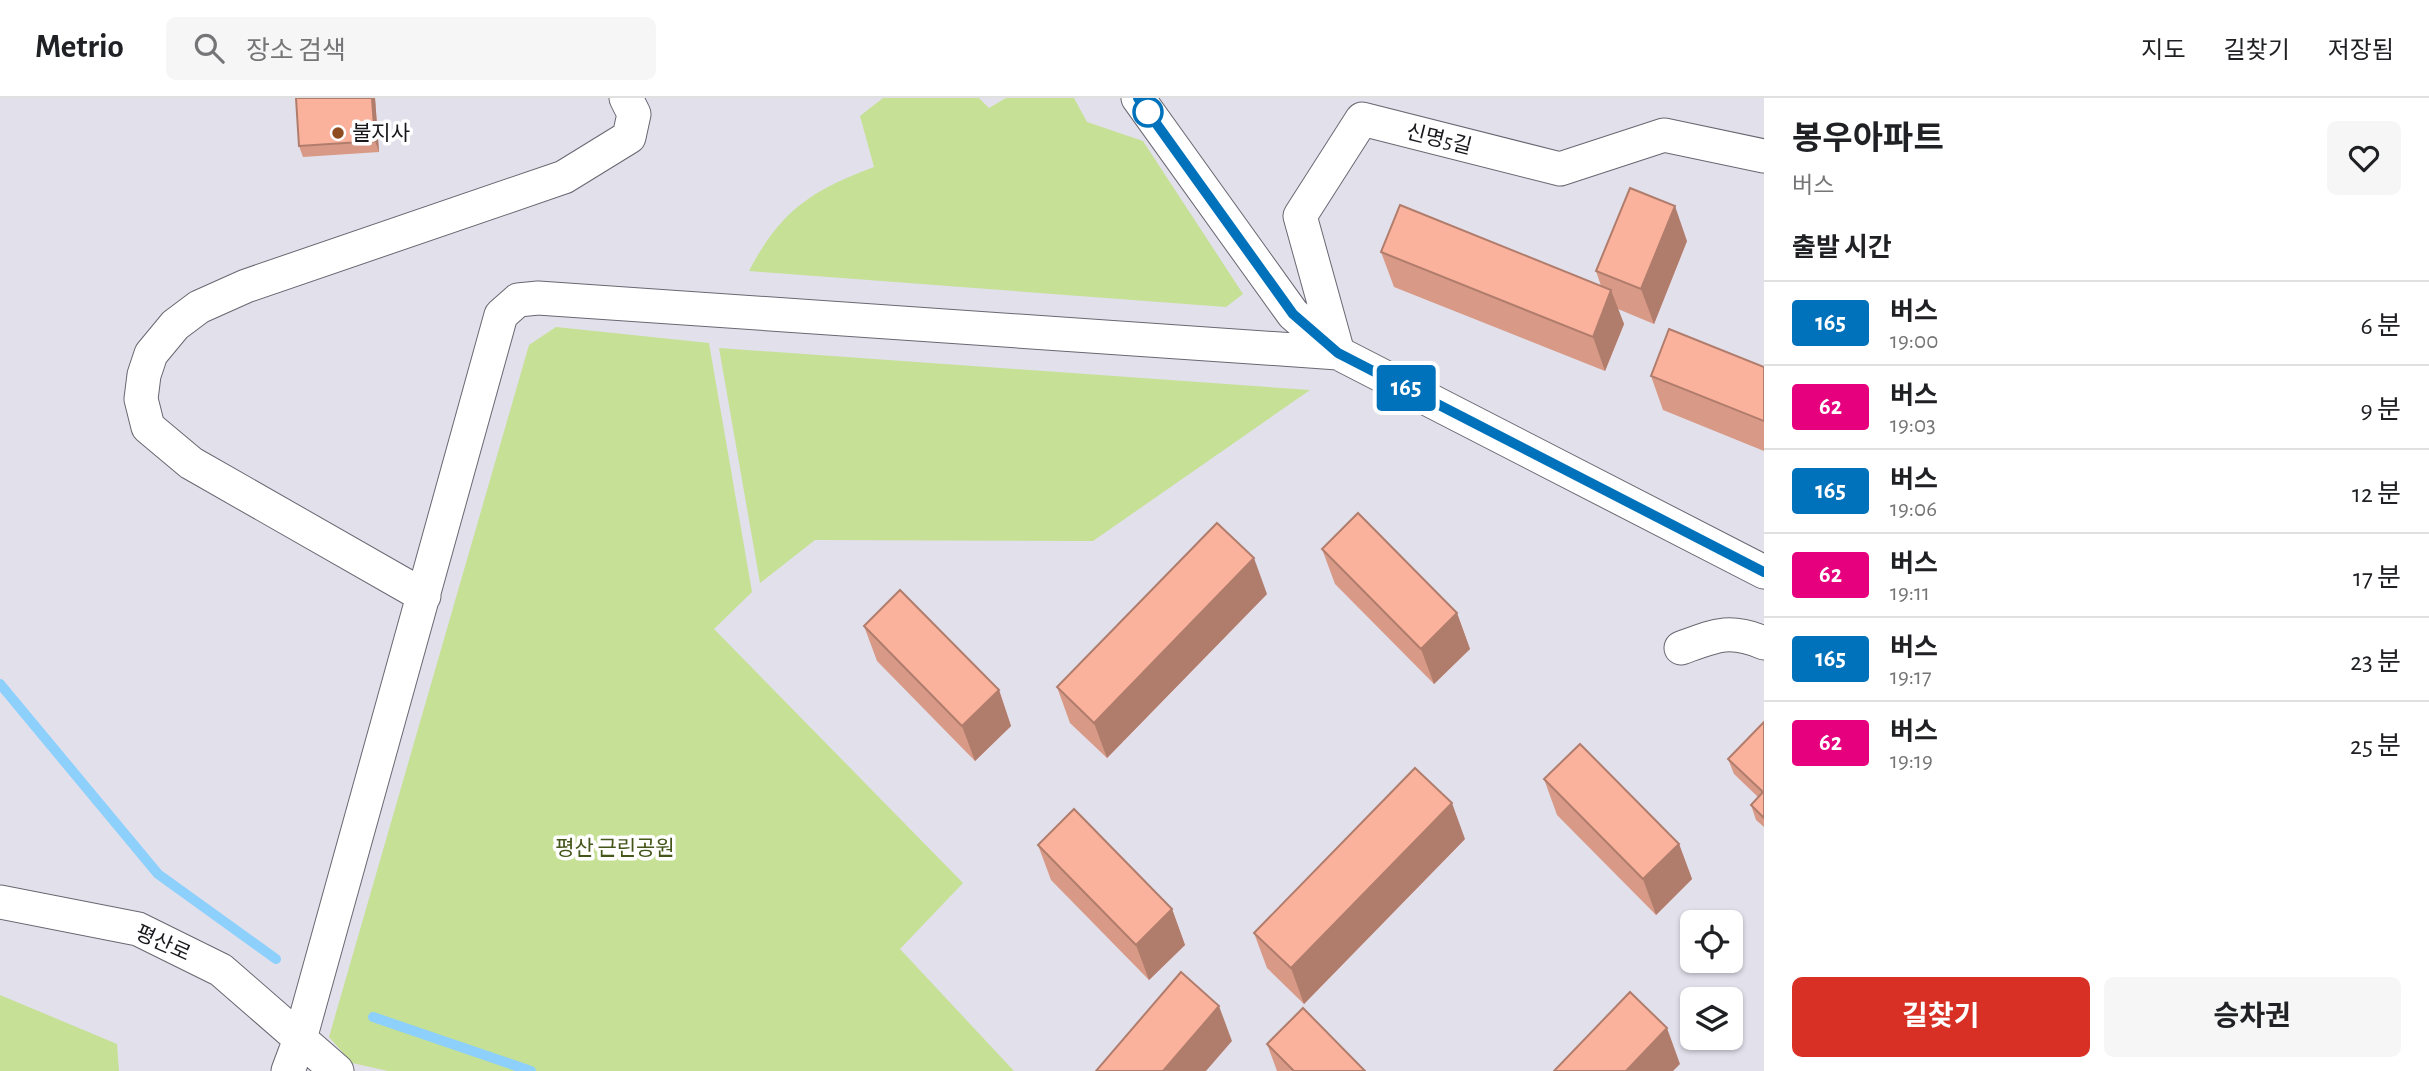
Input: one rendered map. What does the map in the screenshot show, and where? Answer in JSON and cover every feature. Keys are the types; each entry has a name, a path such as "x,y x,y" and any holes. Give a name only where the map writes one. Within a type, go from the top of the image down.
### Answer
{"street":[{"path":"424,597 191,463 148,427 141,400 144,375 151,354 175,325 199,307 246,286 564,177 629,138 634,114 626,98"},
{"path":"1138,98 1293,314 1338,353 1764,572"},
{"name":"신명5길","path":"1338,353 1300,216 1362,119 1560,169 1664,135 1764,156"},
{"path":"288,1071 300,1039 501,315 518,300 538,298 1338,353"},
{"path":"1681,648 1722,633 1745,635 1764,643"},
{"name":"평산로","path":"0,902 138,929 221,970 337,1071"}],"green space":[{"path":"883,98 979,98 989,108 1006,98 1074,98 1087,122 1143,141 1243,294 1226,307 749,271 773,233 800,205 815,194 874,167 860,116"},
{"name":"평산 근린공원","path":"556,327 709,343 752,592 714,629 963,883 900,949 1014,1071 388,1071 352,1063 329,1037 529,345"},
{"path":"719,348 1310,390 1093,541 815,540 760,583"},
{"path":"0,995 117,1044 119,1071 0,1071"}],"building":[{"path":"296,98 372,98 375,141 299,146"},
{"path":"1630,188 1675,206 1641,289 1596,271"},
{"path":"1400,205 1611,290 1593,337 1381,252"},
{"path":"1669,329 1764,367 1764,421 1651,376"},
{"path":"1358,513 1457,613 1421,649 1322,549"},
{"path":"1217,523 1254,558 1094,723 1057,687"},
{"path":"900,590 999,690 962,726 864,626"},
{"path":"1764,722 1764,818 1751,805 1763,792 1728,759"},
{"path":"1580,744 1679,844 1643,879 1544,779"},
{"path":"1415,768 1452,803 1291,968 1254,933"},
{"path":"1074,809 1172,909 1136,945 1038,845"},
{"path":"1181,972 1219,1006 1163,1071 1096,1071"},
{"path":"1630,992 1667,1028 1626,1071 1554,1071"},
{"path":"1303,1008 1365,1071 1294,1071 1267,1044"}],"waterway":[{"path":"0,684 158,874 276,959"},
{"path":"373,1017 531,1071"}],"bus line":[{"name":"165","path":"1138,98 1293,314 1338,353 1764,572"}],"place":[{"name":"불지사","path":"338,133"}]}
